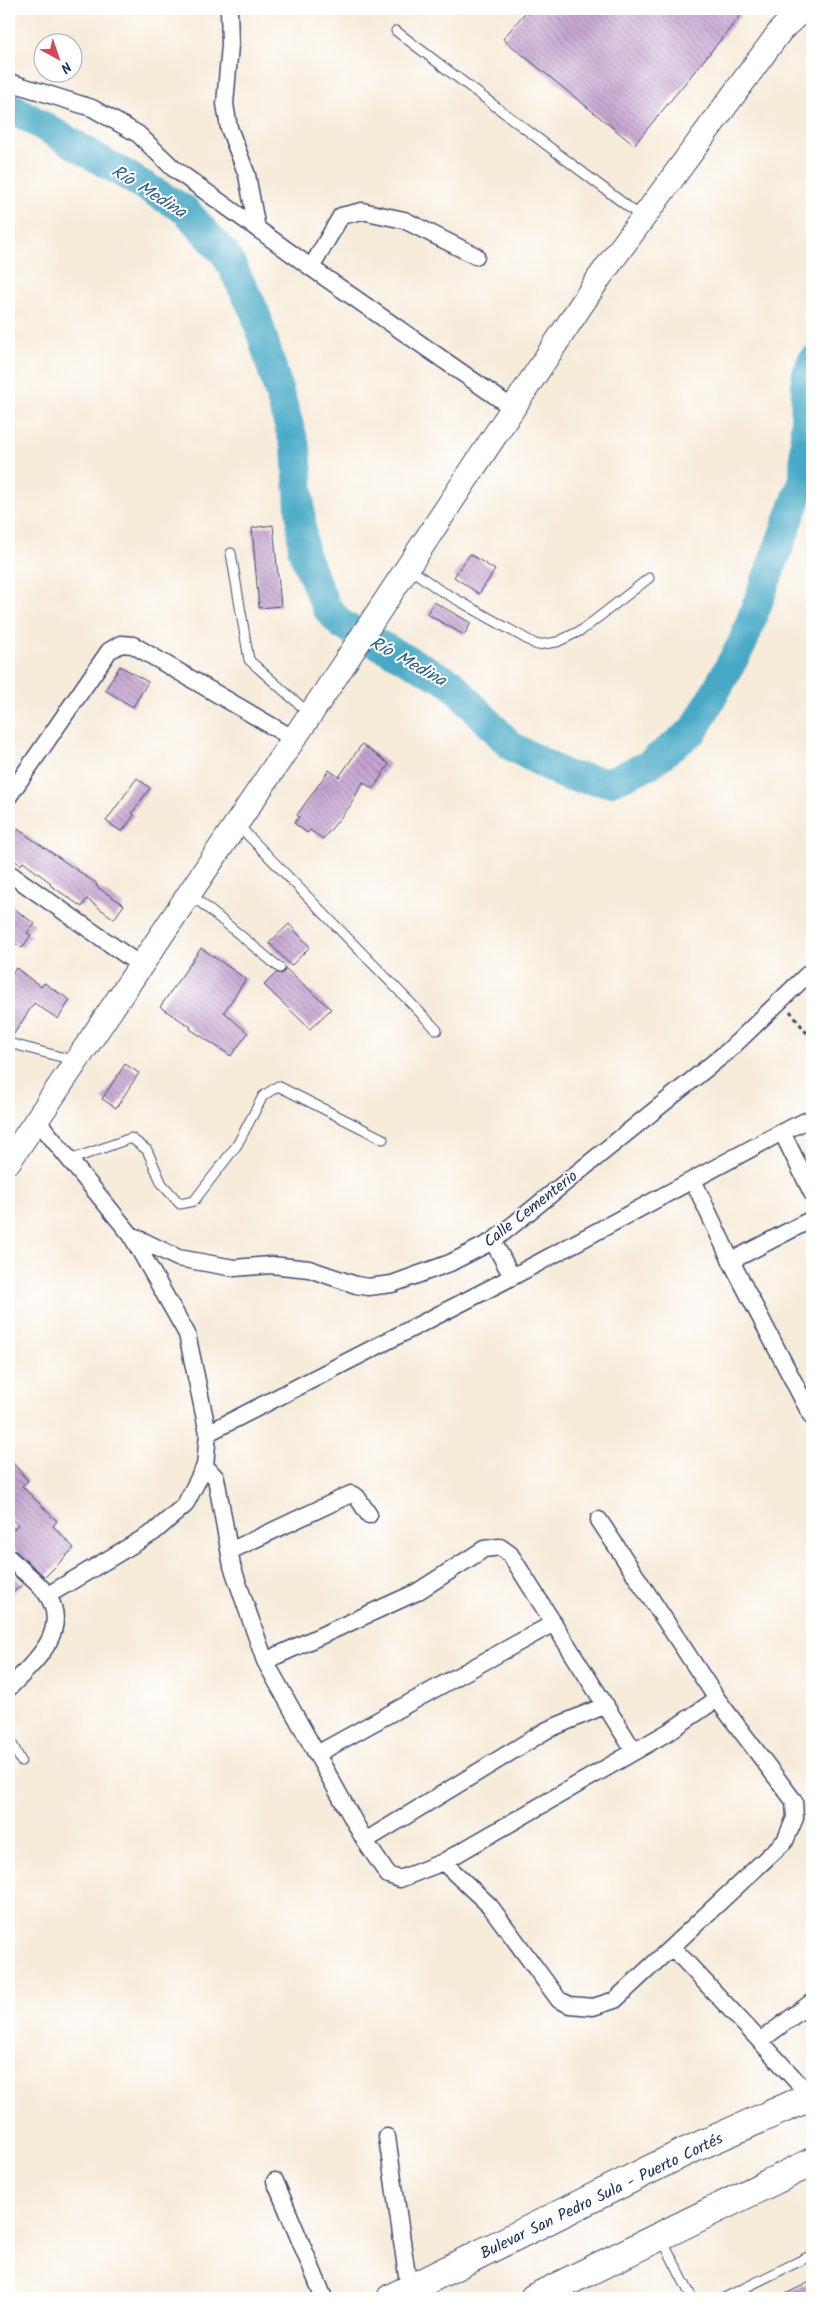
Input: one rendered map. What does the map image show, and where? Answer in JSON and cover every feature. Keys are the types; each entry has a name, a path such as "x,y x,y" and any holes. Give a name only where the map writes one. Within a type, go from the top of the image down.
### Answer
{"highway":[{"name":"Bulevar San Pedro Sula - Puerto Cortés","path":"400,2294 685,2152 812,2097"},
{"path":"534,2298 812,2162"}],"main road":[{"path":"9,1161 326,691 599,278 795,11"}],"street":[{"path":"229,9 230,45 225,104 229,128 247,175 257,229"},
{"path":"9,82 92,108 138,134 173,168 311,268 514,409"},
{"path":"311,268 342,216 362,211 404,220 476,256"},
{"path":"9,796 109,651 120,644 133,645 294,738"},
{"path":"9,873 140,965"},
{"name":"Calle Cementerio","path":"131,1235 178,1258 234,1268 272,1264 309,1269 356,1285 368,1287 392,1284 450,1263 493,1241 728,1051 812,970"},
{"path":"208,1433 512,1277 782,1132 812,1118"},
{"path":"37,1120 131,1235 187,1334 208,1433 205,1466 185,1505 154,1532 48,1595"},
{"path":"782,1132 812,1193"},
{"path":"692,1180 731,1261 812,1417"},
{"path":"731,1261 812,1219"},
{"path":"493,1241 512,1277"},
{"path":"205,1466 216,1478 232,1566 265,1662 365,1841 388,1875 400,1879 443,1862 670,1731 717,1699"},
{"path":"230,1551 351,1494 357,1496 369,1514"},
{"path":"443,1862 490,1906 559,2000 570,2005 593,2007 615,2000 785,1841 795,1818 794,1801 717,1699 599,1520"},
{"path":"265,1662 416,1592 484,1549 500,1546 510,1554 634,1751"},
{"path":"9,1558 48,1595 54,1617 51,1639 46,1649 9,1688"},
{"path":"317,1754 554,1623"},
{"path":"365,1841 547,1730 606,1705"},
{"path":"672,1947 812,2097"},
{"path":"760,2042 812,2002"},
{"path":"387,2137 400,2294"},
{"path":"275,2181 324,2298"}],"lane":[{"path":"396,31 643,218"},
{"path":"231,553 248,660 310,714"},
{"path":"408,566 438,589 537,645 557,642 582,630 649,578"},
{"path":"236,823 437,1030"},
{"path":"189,893 280,968"},
{"path":"9,1043 76,1061"},
{"path":"70,1160 131,1138 147,1150 162,1184 180,1204 194,1201 237,1144 263,1096 278,1086 383,1139"},
{"path":"9,1738 21,1761"},
{"path":"661,2237 692,2298"},
{"path":"724,2298 812,2255"}],"path":[{"path":"782,999 812,1040"}],"building":[{"path":"528,9 733,9 741,15 634,145 503,39"},
{"path":"273,525 281,606 259,608 252,528"},
{"path":"470,554 495,570 479,594 454,577"},
{"path":"434,602 471,623 464,635 427,614"},
{"path":"120,666 148,682 133,707 105,690"},
{"path":"362,744 389,764 373,789 363,782 350,806 323,839 310,830 307,833 294,823 299,817 297,815 329,770 339,777"},
{"path":"137,778 150,788 132,813 134,815 122,832 106,821"},
{"path":"16,828 124,905 114,919 87,899 82,907 50,885 51,883 23,862 21,865 9,856 9,837"},
{"path":"9,905 35,924 27,933 31,935 22,948 9,939"},
{"path":"289,924 310,947 291,966 269,943"},
{"path":"201,948 246,979 224,1012 248,1033 231,1056 160,1007"},
{"path":"16,968 41,987 44,983 70,1000 58,1019 34,1003 12,1037 9,1037 9,978"},
{"path":"286,969 331,1009 310,1029 264,985 276,973 282,974"},
{"path":"125,1064 139,1073 116,1108 102,1099"},
{"path":"9,1458 28,1481 22,1486 57,1521 53,1526 74,1548 45,1577 16,1551 9,1548 9,1533 18,1525 9,1517"},
{"path":"9,1571 23,1584 9,1596"},
{"path":"812,2281 812,2298 777,2298"}],"waterway":[{"name":"Río Medina","path":"9,106 185,210 226,255 255,312 296,449 303,552 326,607 342,625 451,683 511,746 567,776 609,782 647,766 694,730 743,642 804,479 806,378 812,361"}]}
